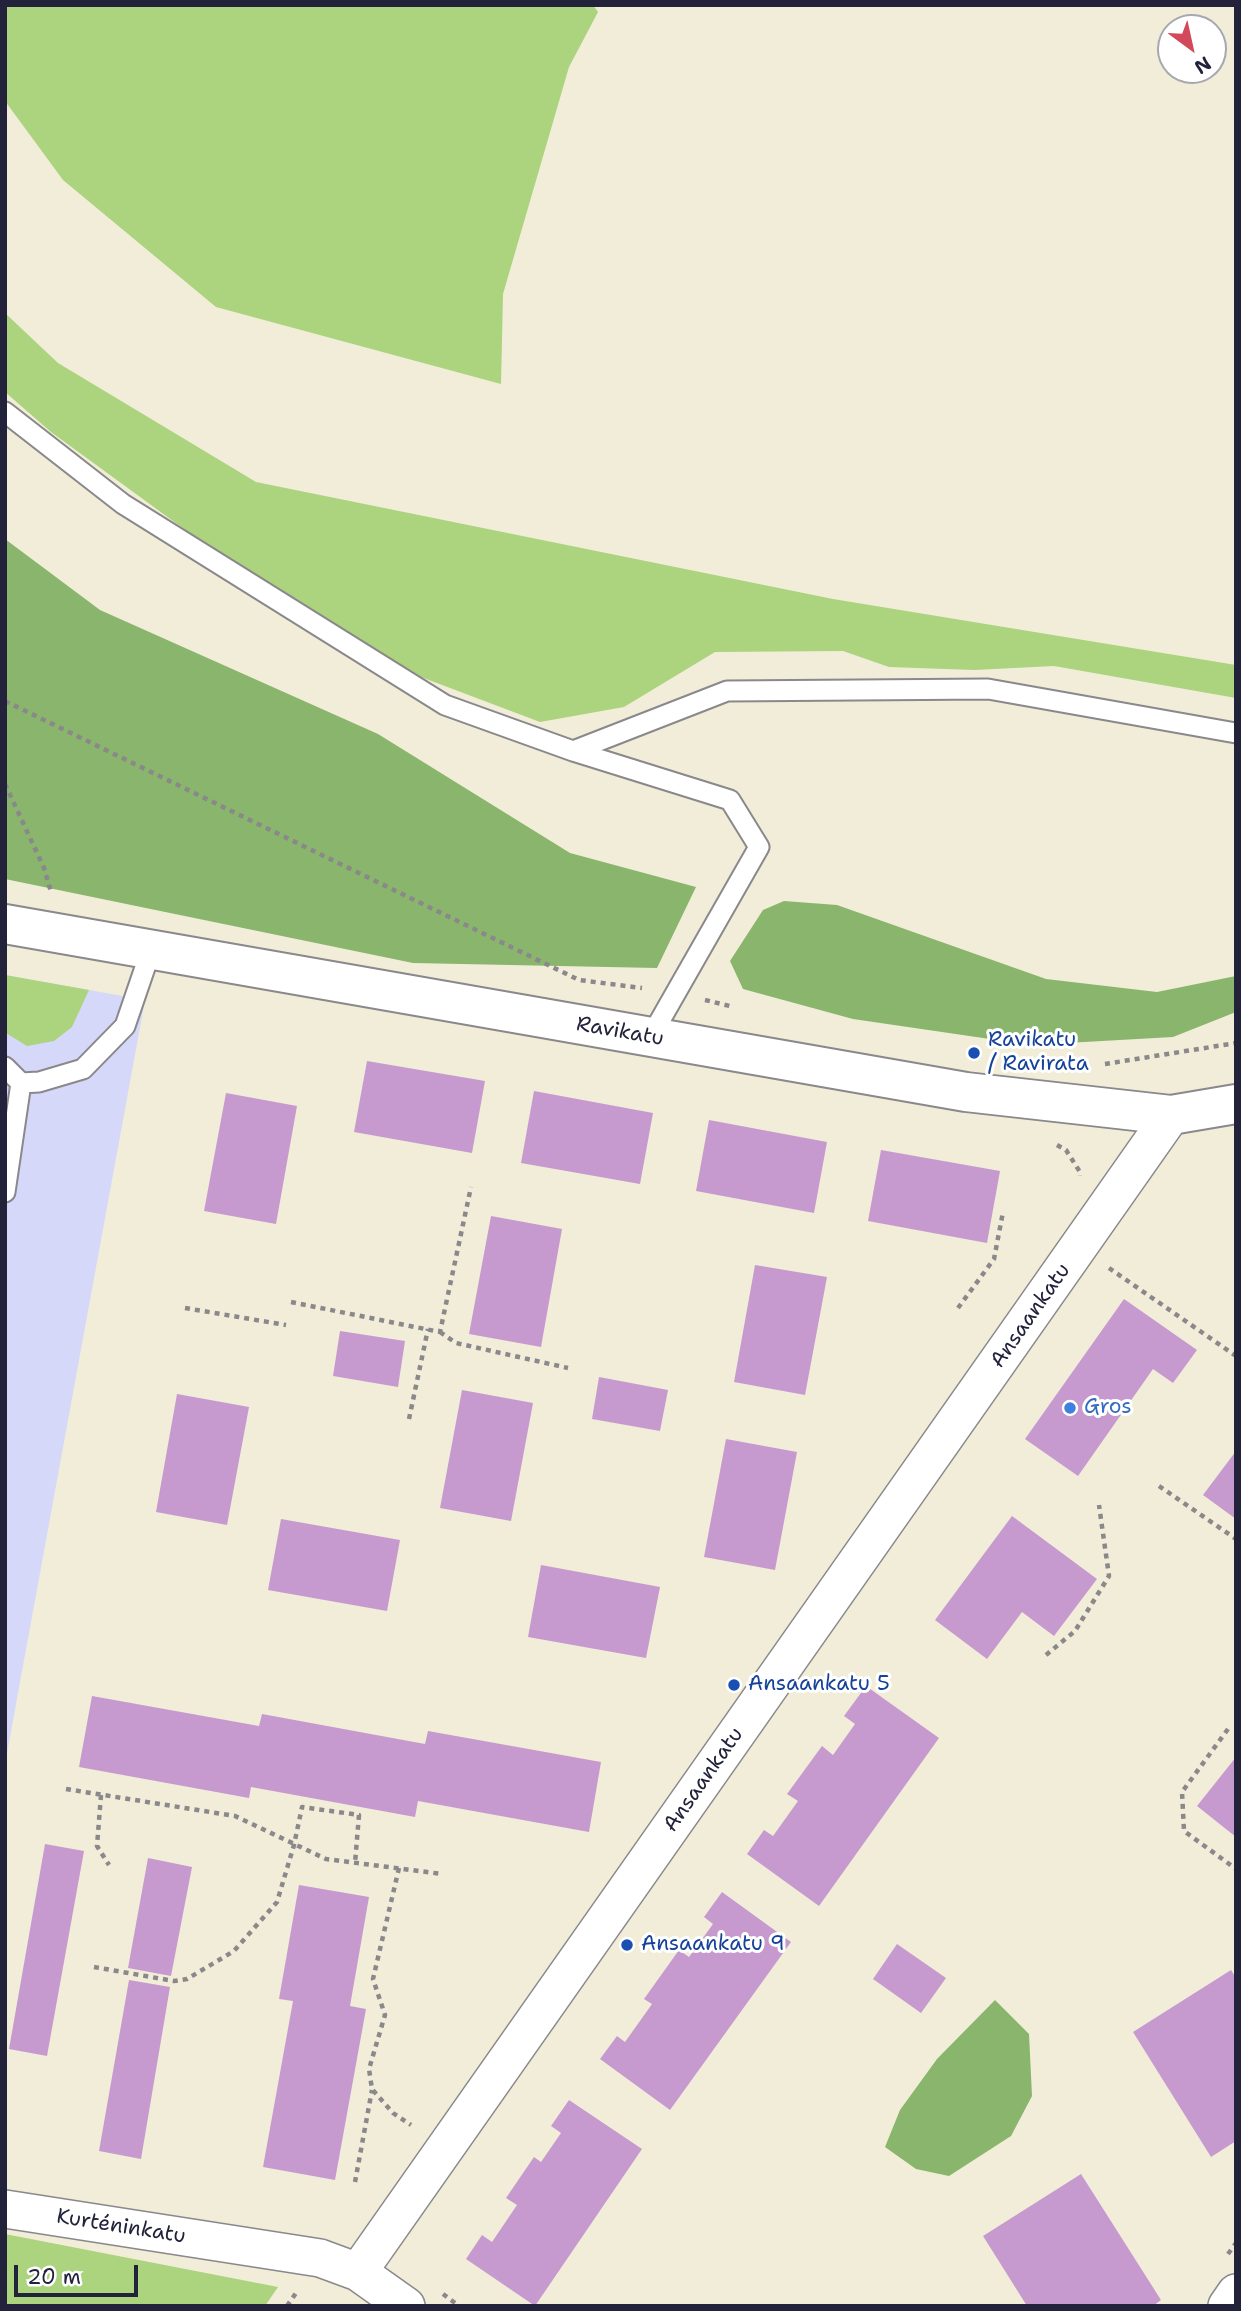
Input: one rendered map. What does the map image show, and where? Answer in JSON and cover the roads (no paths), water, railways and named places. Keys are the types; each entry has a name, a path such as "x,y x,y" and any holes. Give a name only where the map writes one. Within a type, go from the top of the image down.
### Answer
{"street":[{"name":"Ravikatu","path":"5,924 966,1092 1171,1115 1236,1104"},
{"name":"Ansaankatu","path":"358,2272 1171,1115"},
{"name":"Kurténinkatu","path":"5,2208 320,2258 358,2272 406,2306"},
{"path":"1227,2306 1236,2294"}],"lane":[{"path":"5,412 122,504 444,705 573,751 730,800 759,847 650,1038"},
{"path":"573,751 727,691 988,689 1236,733"},
{"path":"5,1067 21,1083 39,1083 83,1069 125,1026 151,950"},
{"path":"5,1192 21,1083"}],"place":[{"name":"Ravikatu / Ravirata","path":"974,1053"},
{"name":"Gros","path":"1070,1408"},
{"name":"Ansaankatu 5","path":"734,1685"},
{"name":"Ansaankatu 9","path":"627,1945"}]}
